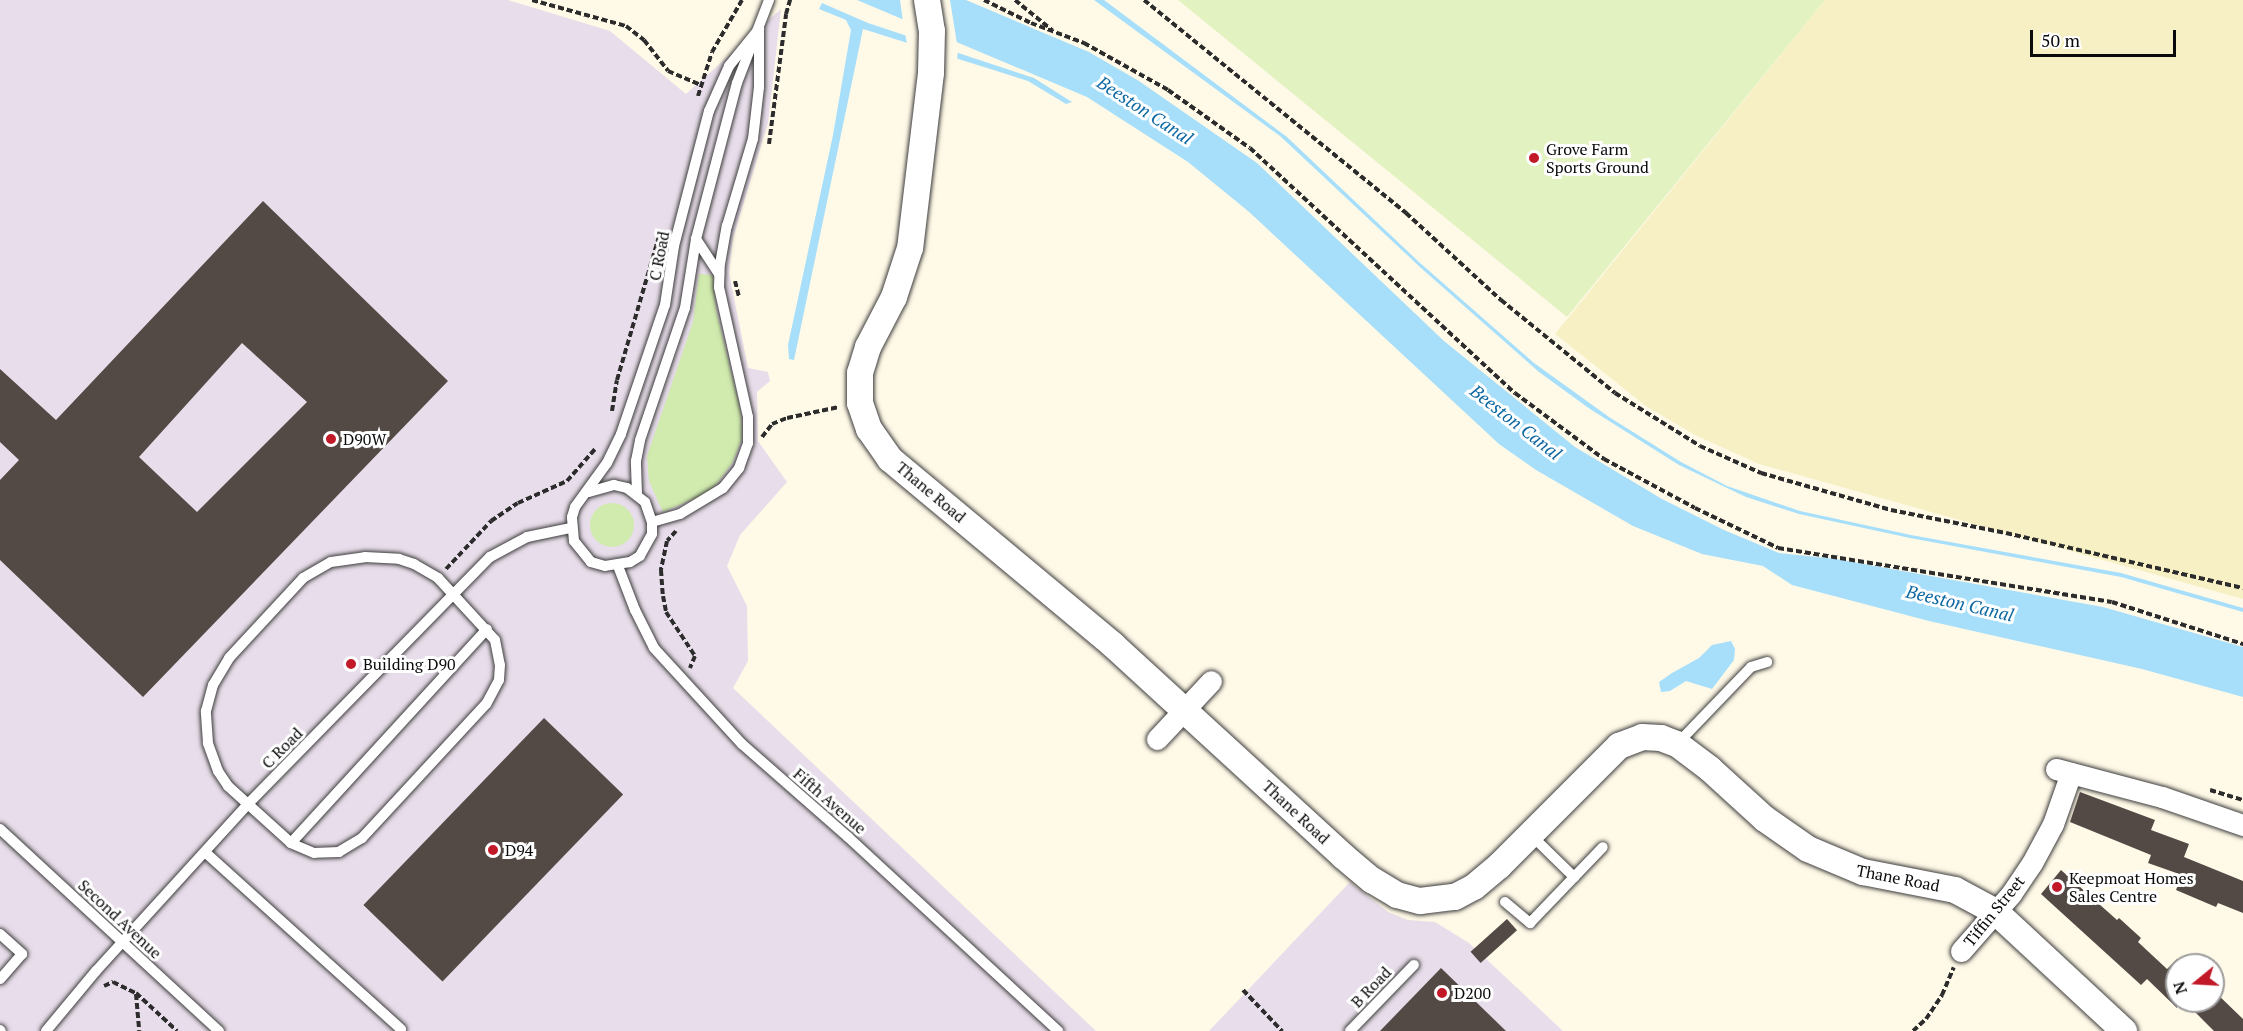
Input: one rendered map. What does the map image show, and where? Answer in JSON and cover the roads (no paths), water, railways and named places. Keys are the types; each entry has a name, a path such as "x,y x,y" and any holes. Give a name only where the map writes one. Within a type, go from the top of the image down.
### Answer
{"street":[{"name":"Thane Road","path":"927,0 932,31 931,73 910,248 894,297 868,347 860,373 860,404 865,421 875,440 890,459 1106,638 1343,856 1397,895 1432,901 1465,892 1499,866 1619,746 1635,739 1651,737 1677,744 1710,769 1783,833 1808,849 1863,872 1954,890 1996,912 2124,1031"},
{"path":"1157,739 1211,681"},
{"name":"Tiffin Street","path":"1961,951 2012,894 2047,837 2063,771 2162,797 2243,825"}],"lane":[{"name":"C Road","path":"637,494 638,451 685,308 696,239 737,83 769,0"},
{"name":"C Road","path":"652,522 667,520 713,496 732,479 744,456 748,417 721,302 719,275 727,226 753,139 759,87 759,29"},
{"name":"C Road","path":"46,1031 247,805 490,557 527,537 571,528 575,507 589,492 621,434 665,305 674,246 709,111 729,66 759,29"},
{"name":"C Road","path":"696,239 719,275"},
{"path":"571,528 574,541 591,562 618,566 640,555 647,546 652,522 645,501 637,494 614,485 589,492"},
{"path":"383,556 414,564 438,578 454,594 495,640 500,665 499,680 486,704 362,838 351,847 326,854 314,853 291,843 228,786 218,771 208,743 206,726 208,697 229,658 303,578 331,562 348,558 383,556"},
{"name":"Fifth Avenue","path":"618,566 635,610 654,648 684,683 742,744 848,837 1058,1031"},
{"path":"291,843 487,629"},
{"path":"1677,744 1751,667 1767,662"},
{"name":"Second Avenue","path":"0,829 219,1031"},
{"path":"1530,834 1574,877"},
{"path":"1505,902 1530,923 1603,847"},
{"path":"206,853 401,1029"},
{"path":"0,934 22,954 0,979"},
{"name":"B Road","path":"1350,1031 1414,965"}],"water":[{"name":"Beeston Canal","path":"857,0 966,0 1089,52 1139,81 1257,163 1444,341 1575,447 1662,499 1724,530 1779,553 1836,559 2103,607 2243,647 2243,697 2142,669 1929,621 1792,585 1763,566 1702,554 1633,526 1536,470 1499,444 1248,211 1188,162 1087,97"},
{"path":"1094,0 1104,0 1287,137 1419,262 1534,363 1609,417 1681,462 1727,486 1800,511 1911,535 2121,573 2243,608 2243,612 2121,577 1910,538 1799,514 1746,497 1679,465 1590,409 1539,372 1421,268 1280,136"},
{"path":"822,3 868,23 1034,78 1072,102 1066,104 1028,81 863,29 794,360 789,359 788,345 833,135 851,30 846,20 819,9"},
{"path":"1731,641 1735,649 1734,660 1712,689 1686,681 1670,691 1661,692 1659,682 1699,658 1712,645"}],"place":[{"name":"Grove Farm Sports Ground","path":"1534,158"},
{"name":"D90W","path":"331,439"},
{"name":"Building D90","path":"351,664"},
{"name":"D94","path":"493,850"},
{"name":"Keepmoat Homes Sales Centre","path":"2057,887"},
{"name":"D200","path":"1442,993"}]}
